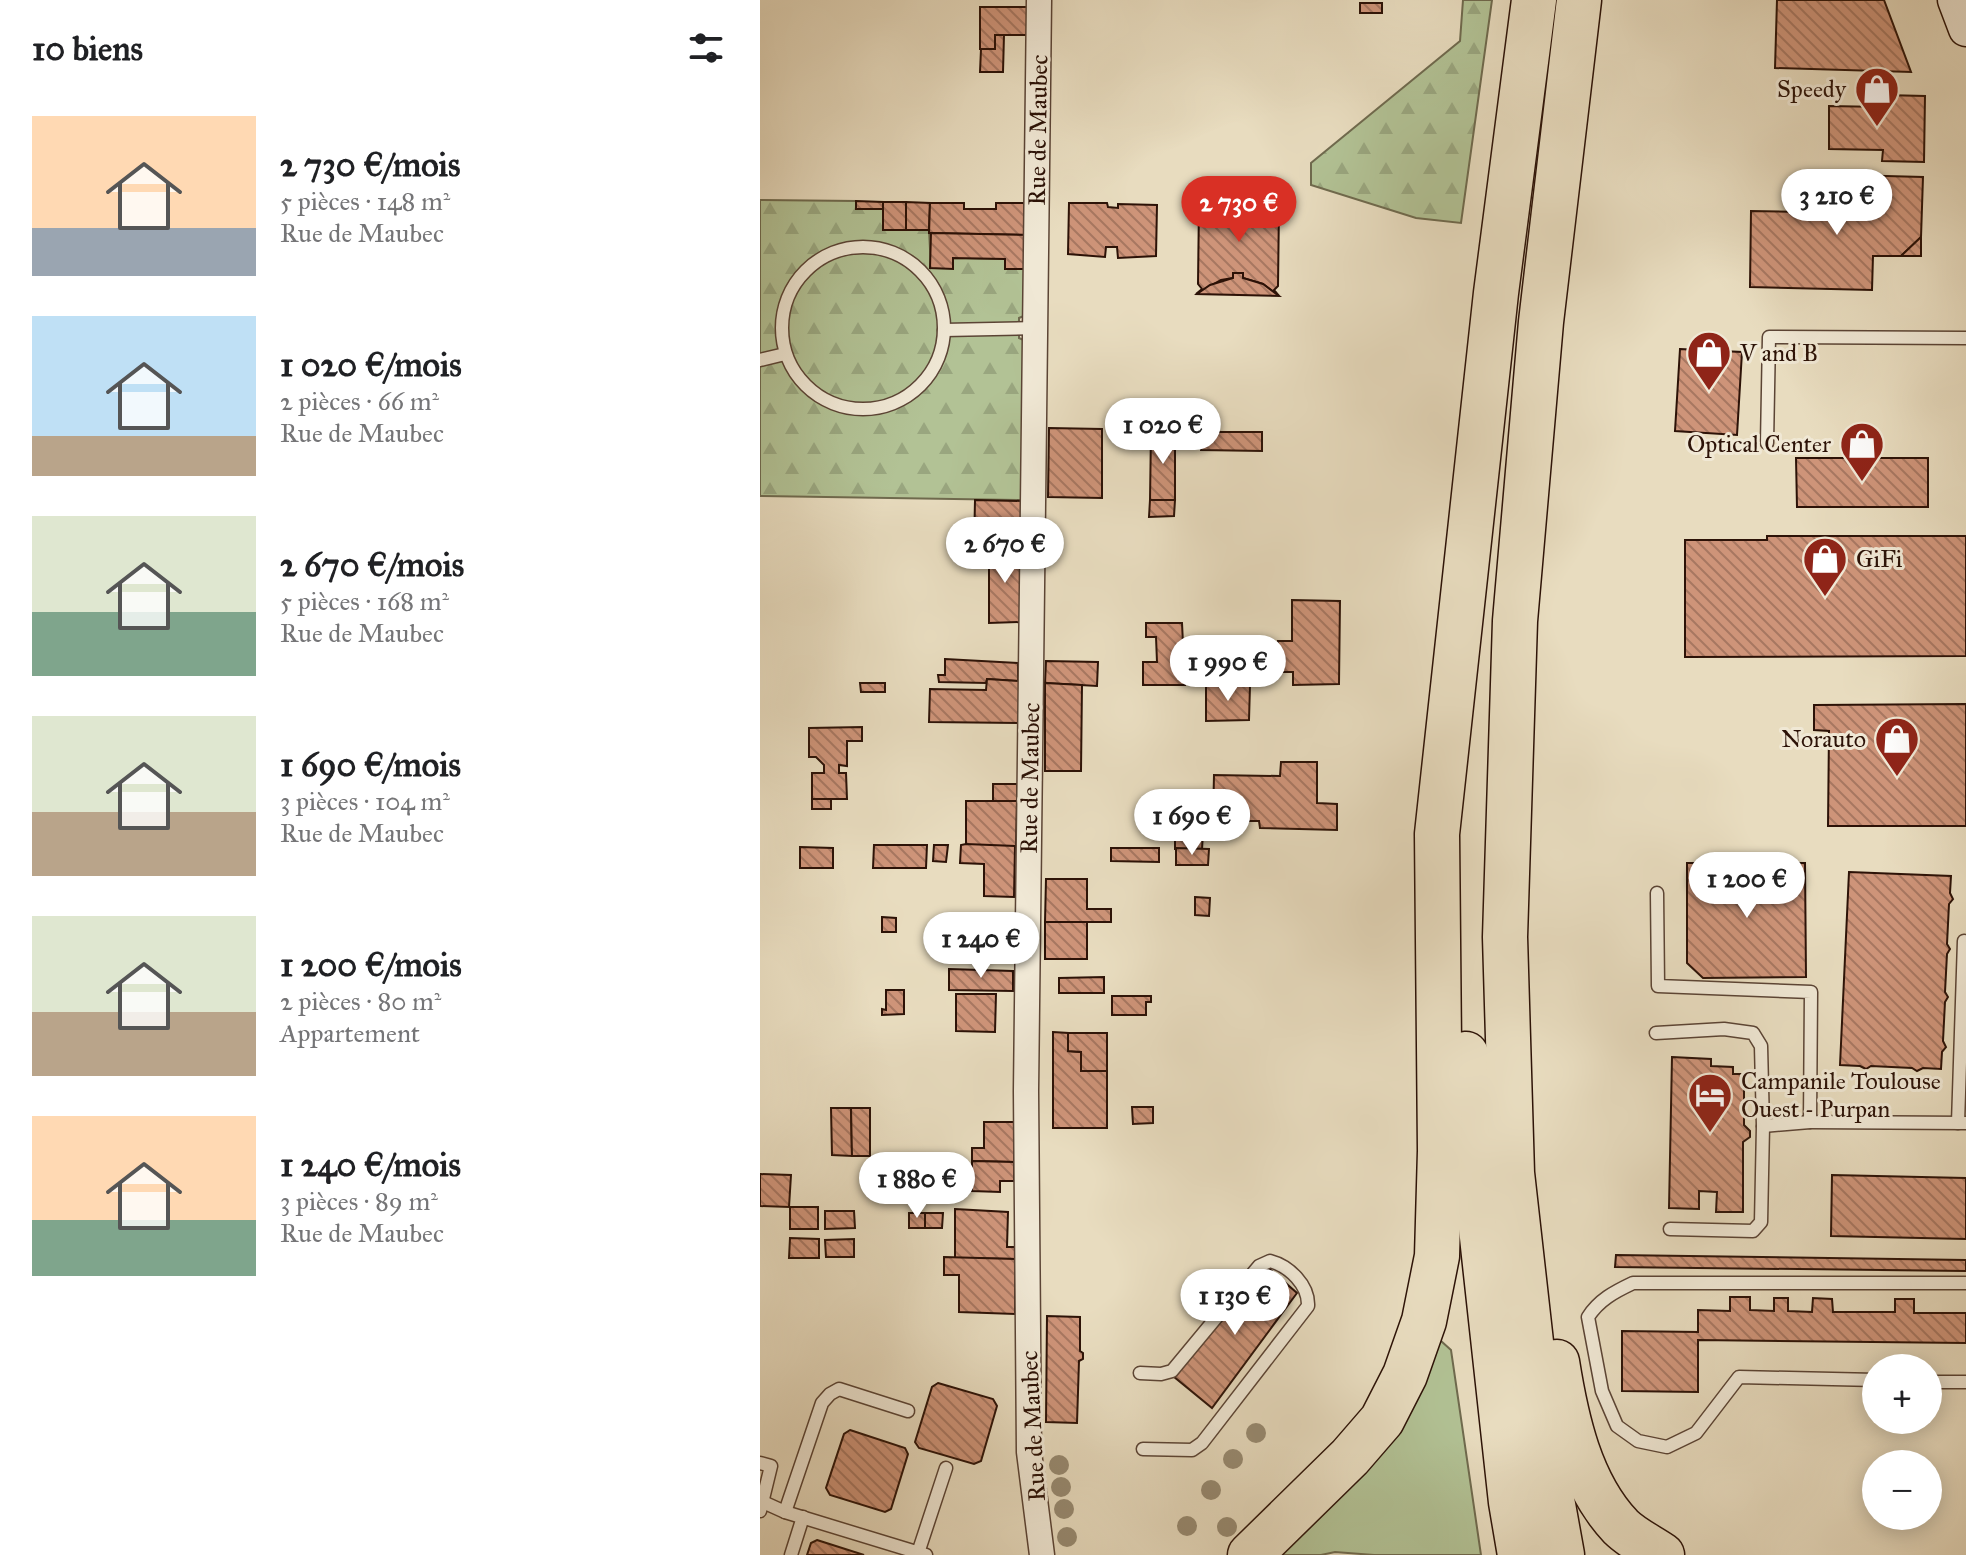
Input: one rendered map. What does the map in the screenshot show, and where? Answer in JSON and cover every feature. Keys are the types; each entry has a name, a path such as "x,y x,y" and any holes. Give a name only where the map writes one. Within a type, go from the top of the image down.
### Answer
{"highway":[{"path":"1250,1555 1350,1457 1382,1420 1405,1375 1424,1321 1437,1256 1440,1151 1437,834 1496,293 1534,0"},
{"path":"1562,1555 1543,1449 1512,1173 1505,937 1515,621 1541,322 1579,0"},
{"path":"1459,635 1462,1004 1476,1182 1511,1502 1520,1555"},
{"path":"1512,1173 1537,1229 1560,1379 1581,1464 1596,1493 1622,1528 1662,1555"}],"street":[{"name":"Rue de Maubec","path":"1039,0 1026,1106 1029,1452 1042,1555"},
{"path":"1955,0 1966,29"}],"lane":[{"path":"850,247 878,248 905,258 926,277 940,302 944,330 939,358 924,382 902,400 875,409 846,408 820,398 799,379 785,354 781,326 786,298 801,274 823,256 850,247"},
{"path":"944,330 1036,328"},
{"path":"1767,443 1769,337 1966,338"},
{"path":"760,360 785,354"},
{"path":"1657,893 1658,986 1811,992 1810,1122"},
{"path":"1763,1126 1810,1122 1962,1123 1964,941"},
{"path":"1656,1033 1724,1029 1753,1033 1761,1046 1761,1222 1753,1231 1670,1229"},
{"path":"1140,1373 1172,1371 1259,1266 1270,1261 1280,1263 1304,1285 1309,1295 1308,1306 1202,1443 1192,1450 1143,1449"},
{"path":"1862,1380 1739,1377 1696,1433 1667,1447 1638,1441 1617,1426 1602,1391 1588,1317 1595,1305 1633,1283 1966,1283"},
{"path":"1942,1382 1966,1382"},
{"path":"785,1512 822,1403 830,1394 839,1389 908,1411"},
{"path":"760,1463 771,1466 761,1506 922,1554 946,1468"},
{"path":"791,1555 803,1517"}],"green space":[{"path":"1463,0 1492,0 1461,223 1416,218 1311,185 1311,163 1460,41"},
{"path":"760,200 856,201 856,209 883,209 883,229 929,230 931,268 953,258 1005,259 1005,269 1027,269 1026,315 1019,318 1019,338 1026,341 1023,500 760,496"},
{"path":"1435,1340 1451,1350 1481,1555 1335,1552 1271,1555"}],"building":[{"path":"1777,0 1884,0 1911,72 1775,68"},
{"path":"1360,3 1382,3 1382,13 1360,13"},
{"path":"980,7 1028,7 1028,35 995,35 995,49 980,49"},
{"path":"995,35 1004,35 1003,72 980,72 981,49 995,49"},
{"name":"Speedy","path":"1884,95 1925,96 1924,162 1882,161 1883,150 1829,149 1829,106 1883,107"},
{"path":"1848,175 1923,177 1921,237 1901,256 1873,256 1872,290 1750,287 1751,211 1848,213"},
{"path":"856,201 883,202 883,209 856,209"},
{"path":"883,202 906,202 906,230 883,230"},
{"path":"906,202 930,203 929,230 906,230"},
{"path":"930,203 964,203 964,209 996,209 996,203 1028,203 1028,235 929,233"},
{"path":"1069,203 1107,203 1108,207 1118,208 1118,204 1157,205 1156,256 1118,258 1117,247 1106,247 1105,257 1068,254"},
{"path":"1199,205 1279,206 1278,286 1274,290 1279,296 1263,284 1243,278 1243,273 1233,273 1233,278 1221,280 1196,294 1202,289 1198,284"},
{"path":"931,233 1028,235 1027,269 1005,269 1005,259 953,258 953,269 930,268"},
{"path":"1921,237 1921,256 1901,256"},
{"path":"1233,273 1243,273 1243,278 1263,284 1279,296 1197,294 1210,285 1233,278"},
{"name":"V and B","path":"1680,349 1742,352 1737,435 1675,431"},
{"path":"1049,428 1102,429 1102,498 1048,497"},
{"path":"1151,432 1181,433 1181,438 1175,439 1175,500 1150,500"},
{"path":"1200,432 1262,432 1262,451 1201,450"},
{"name":"Optical Center","path":"1796,458 1928,458 1928,507 1797,507"},
{"path":"975,500 1022,501 1021,548 974,548"},
{"path":"1150,500 1175,500 1174,516 1149,517"},
{"name":"GiFi","path":"1767,536 1966,536 1966,656 1685,657 1685,540 1767,540"},
{"path":"989,549 1022,549 1020,622 989,623"},
{"path":"1292,600 1340,601 1339,684 1293,685 1293,672 1279,672 1278,641 1292,641"},
{"path":"1146,623 1182,623 1185,685 1143,685 1143,662 1157,662 1156,637 1146,637"},
{"path":"945,659 1018,663 1018,681 939,682 938,675 945,675"},
{"path":"1046,661 1098,662 1097,686 1045,683"},
{"path":"987,679 1019,681 1021,723 929,722 930,689 986,690"},
{"path":"860,683 885,683 885,692 861,692"},
{"path":"1045,683 1082,685 1081,771 1045,771"},
{"path":"1206,686 1250,686 1249,720 1206,721"},
{"name":"Norauto","path":"1966,704 1966,826 1828,826 1829,731 1814,730 1814,705"},
{"path":"862,727 862,741 847,741 847,766 839,765 839,773 846,773 847,799 812,799 812,773 824,773 824,765 816,757 809,757 809,728"},
{"path":"1281,762 1317,762 1317,803 1337,804 1337,830 1260,828 1259,821 1213,821 1214,775 1280,776"},
{"path":"993,784 1017,784 1017,801 993,801"},
{"path":"812,799 831,799 831,809 812,809"},
{"path":"966,801 1017,801 1016,847 966,846"},
{"path":"1175,832 1203,833 1202,849 1175,849"},
{"path":"874,845 927,845 926,868 873,868"},
{"path":"934,845 948,845 946,862 933,861"},
{"path":"961,845 1015,846 1014,897 984,896 984,864 960,863"},
{"path":"800,847 833,848 833,868 800,868"},
{"path":"1111,848 1159,848 1159,862 1111,861"},
{"path":"1176,848 1209,849 1208,865 1176,865"},
{"path":"1687,863 1805,863 1806,977 1703,978 1687,963"},
{"path":"1849,872 1951,876 1950,893 1953,899 1949,904 1947,944 1950,949 1947,954 1945,992 1948,997 1945,1002 1943,1041 1946,1047 1942,1052 1941,1069 1923,1068 1917,1071 1912,1068 1871,1066 1866,1069 1840,1065"},
{"path":"1046,879 1087,879 1087,909 1111,909 1111,922 1045,922"},
{"path":"1195,897 1210,898 1209,916 1195,915"},
{"path":"882,917 896,918 896,932 882,932"},
{"path":"971,919 1015,919 1014,955 970,953"},
{"path":"1045,922 1087,922 1087,959 1045,959"},
{"path":"949,969 1013,971 1013,991 949,990"},
{"path":"1104,977 1104,993 1059,993 1059,978"},
{"path":"886,990 904,990 904,1014 882,1015 882,1009 886,1010"},
{"path":"956,994 996,994 995,1032 956,1031"},
{"path":"1112,996 1151,996 1151,1002 1146,1002 1146,1015 1112,1015"},
{"path":"1053,1032 1068,1033 1068,1051 1081,1052 1081,1071 1107,1071 1107,1128 1053,1128"},
{"path":"1068,1033 1107,1033 1107,1071 1081,1071 1081,1052 1068,1051"},
{"name":"Campanile Toulouse Ouest - Purpan","path":"1672,1057 1711,1059 1711,1066 1733,1067 1733,1074 1744,1074 1744,1125 1750,1131 1750,1137 1743,1142 1743,1212 1716,1212 1717,1192 1699,1191 1699,1209 1669,1208"},
{"path":"1132,1107 1153,1107 1153,1123 1133,1124"},
{"path":"831,1108 851,1108 852,1156 832,1155"},
{"path":"851,1108 870,1108 870,1156 852,1156"},
{"path":"984,1122 1014,1122 1014,1162 972,1161 972,1148 984,1148"},
{"path":"972,1161 1014,1162 1014,1181 1000,1181 1000,1192 972,1191"},
{"path":"760,1174 791,1175 789,1207 760,1206"},
{"path":"1832,1175 1966,1178 1966,1239 1831,1236"},
{"path":"790,1207 818,1207 818,1229 790,1229"},
{"path":"955,1209 1008,1212 1007,1247 1015,1247 1015,1259 955,1258"},
{"path":"825,1211 854,1211 855,1228 825,1229"},
{"path":"909,1213 925,1213 925,1228 909,1228"},
{"path":"925,1213 943,1213 942,1228 925,1228"},
{"path":"790,1238 819,1239 819,1258 789,1258"},
{"path":"854,1239 854,1257 826,1257 825,1240"},
{"path":"1616,1255 1966,1260 1966,1271 1615,1267"},
{"path":"944,1257 1015,1259 1015,1314 959,1312 959,1275 944,1275"},
{"path":"1265,1265 1297,1293 1212,1408 1173,1376"},
{"path":"1730,1297 1750,1297 1750,1310 1774,1311 1774,1298 1788,1298 1788,1311 1812,1312 1813,1298 1832,1299 1833,1312 1895,1312 1895,1299 1914,1299 1914,1313 1966,1313 1966,1343 1698,1340 1698,1392 1622,1391 1622,1331 1698,1332 1698,1310 1730,1311"},
{"path":"1047,1316 1080,1317 1080,1351 1083,1359 1079,1361 1077,1423 1046,1422"},
{"path":"938,1383 993,1399 997,1406 981,1461 974,1464 919,1448 915,1442 932,1387"},
{"path":"850,1430 905,1448 908,1454 891,1509 885,1512 830,1495 826,1488 844,1434"},
{"path":"817,1540 864,1555 807,1555 811,1543"}],"place":[{"name":"Speedy","path":"1877,128"},
{"name":"V and B","path":"1709,392"},
{"name":"Optical Center","path":"1862,483"},
{"name":"GiFi","path":"1825,598"},
{"name":"Norauto","path":"1897,778"},
{"name":"Campanile Toulouse Ouest - Purpan","path":"1710,1134"}]}
